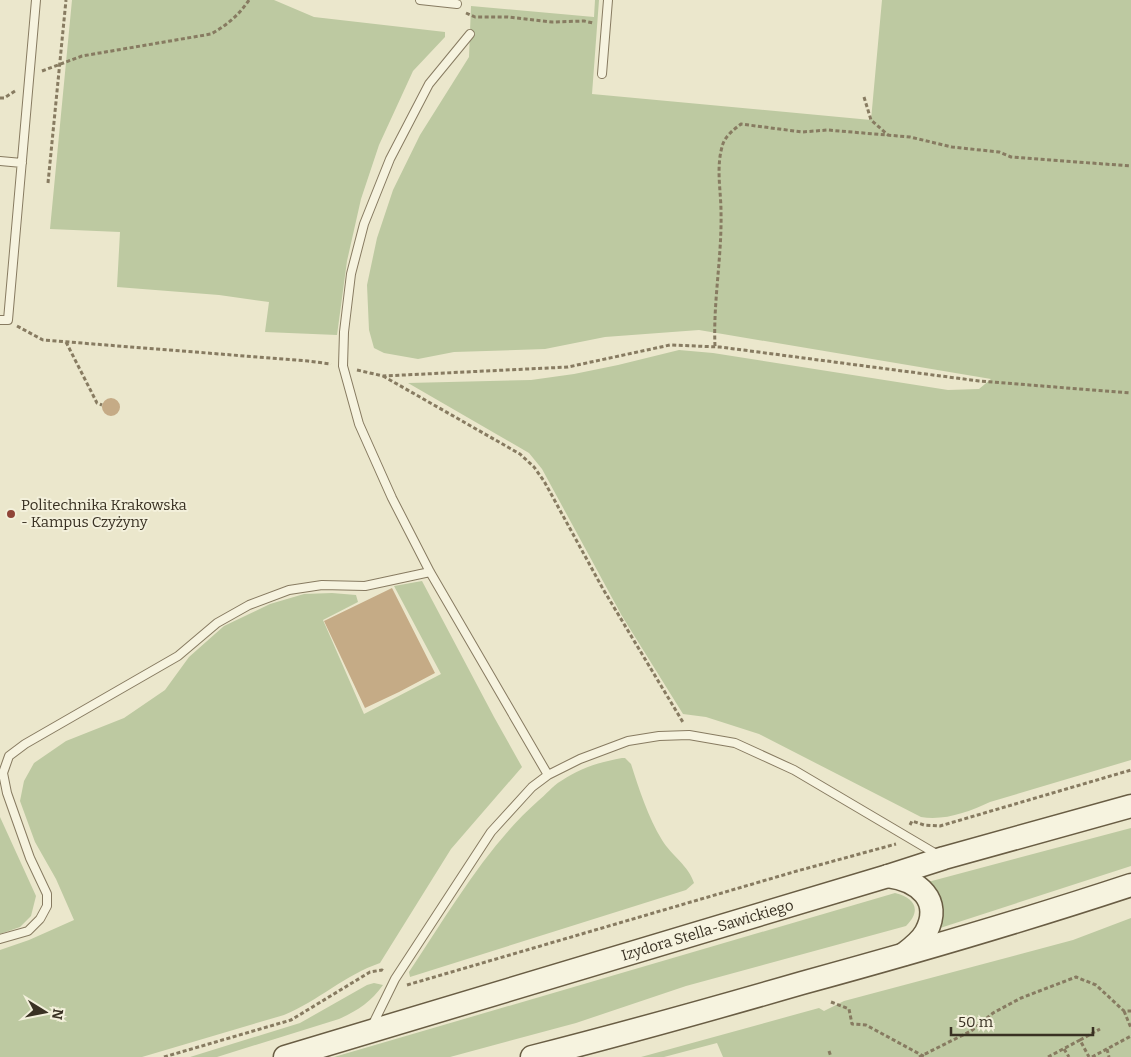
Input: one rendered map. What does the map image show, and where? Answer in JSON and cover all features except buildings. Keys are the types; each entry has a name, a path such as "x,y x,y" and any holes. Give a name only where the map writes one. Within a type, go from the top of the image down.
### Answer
{"main road":[{"name":"Izydora Stella-Sawickiego","path":"285,1057 944,858 1131,806"},
{"path":"888,876 905,880 918,886 923,891 930,905 931,916 925,933 904,955"},
{"path":"532,1057 623,1034 904,955 1028,919 1131,885"}],"lane":[{"path":"4,320 22,163 36,0"},
{"path":"420,0 457,4"},
{"path":"602,74 608,0"},
{"path":"470,34 429,84 390,159 364,224 350,274 344,332 343,366 359,424 392,498 430,572 548,775"},
{"path":"0,161 22,163"},
{"path":"0,939 28,931 40,919 47,906 48,894 30,858 6,793 3,773 9,756 25,744 178,656 217,624 249,605 289,590 322,585 365,586 430,572"},
{"path":"369,1032 395,979 491,832 532,787 548,775 580,759 628,741 660,736 689,735 735,743 794,770 944,858"}],"path":[{"path":"48,183 66,0"},
{"path":"38,72 82,56 211,34 224,27 242,10 248,0"},
{"path":"465,12 475,17 508,17 552,22 584,21 606,26"},
{"path":"0,98 4,98 14,91"},
{"path":"864,97 871,120 888,135"},
{"path":"715,347 714,320 722,212 719,183 722,146 730,132 741,124 802,132 828,130 910,137 952,147 999,152 1011,156 1131,166"},
{"path":"4,320 43,340 308,360 383,376 520,454 534,467 544,481 603,589 689,735"},
{"path":"66,342 98,404 102,405"},
{"path":"383,376 568,367 670,345 715,347 980,381 1131,393"},
{"path":"164,1057 291,1020 370,972 382,970 405,986 895,844 912,821 924,825 940,826 1131,770"},
{"path":"831,1002 849,1009 852,1024 866,1025 922,1056 971,1031 993,1013 1021,998 1076,977 1096,985 1124,1010 1131,1028"},
{"path":"1124,1010 1131,1011"},
{"path":"1048,1057 1100,1029"},
{"path":"1080,1040 1090,1057 1131,1036"},
{"path":"1064,1049 1069,1057"},
{"path":"1107,1049 1109,1057"},
{"path":"829,1051 831,1057"}],"green space":[{"path":"72,0 274,0 314,17 445,32 445,37 413,71 379,145 361,199 347,261 337,335 265,332 269,302 219,295 117,287 120,232 50,229"},
{"path":"595,0 599,0 592,94 871,120 882,0 1131,0 1131,760 990,802 956,815 930,818 921,817 759,734 706,717 683,714 622,616 542,469 529,453 408,383 531,380 574,374 679,350 713,353 948,390 979,389 991,379 699,330 605,337 545,349 454,352 418,359 384,353 374,348 369,330 367,285 377,238 393,190 420,135 469,57 471,6 594,17"},
{"path":"422,581 522,767 451,849 380,963 355,974 308,1003 284,1015 142,1057 0,1057 0,950 29,940 74,920 56,879 35,842 20,801 24,781 34,763 66,741 124,718 165,690 189,657 224,626 270,604 304,594 332,593 356,595 358,602 323,620 364,714 441,674 394,586"},
{"path":"625,758 631,764 648,812 662,840 688,871 694,883 686,890 410,977 409,972 453,905 501,839 519,819 555,785 568,776 590,766"},
{"path":"0,817 36,896 31,916 20,927 0,934"},
{"path":"1131,828 1131,866 937,929 937,897 933,887 928,882"},
{"path":"895,893 907,898 914,905 914,915 906,926 686,986 576,1023 450,1057 334,1057"},
{"path":"1131,918 1131,1057 723,1057 717,1043 664,1057 641,1057 819,1008 824,1011 844,1001 1073,940"},
{"path":"374,983 383,985 363,1005 339,1019 217,1057 190,1057 300,1023 367,985"}],"place":[{"name":"Politechnika Krakowska - Kampus Czyżyny","path":"11,514"}]}
